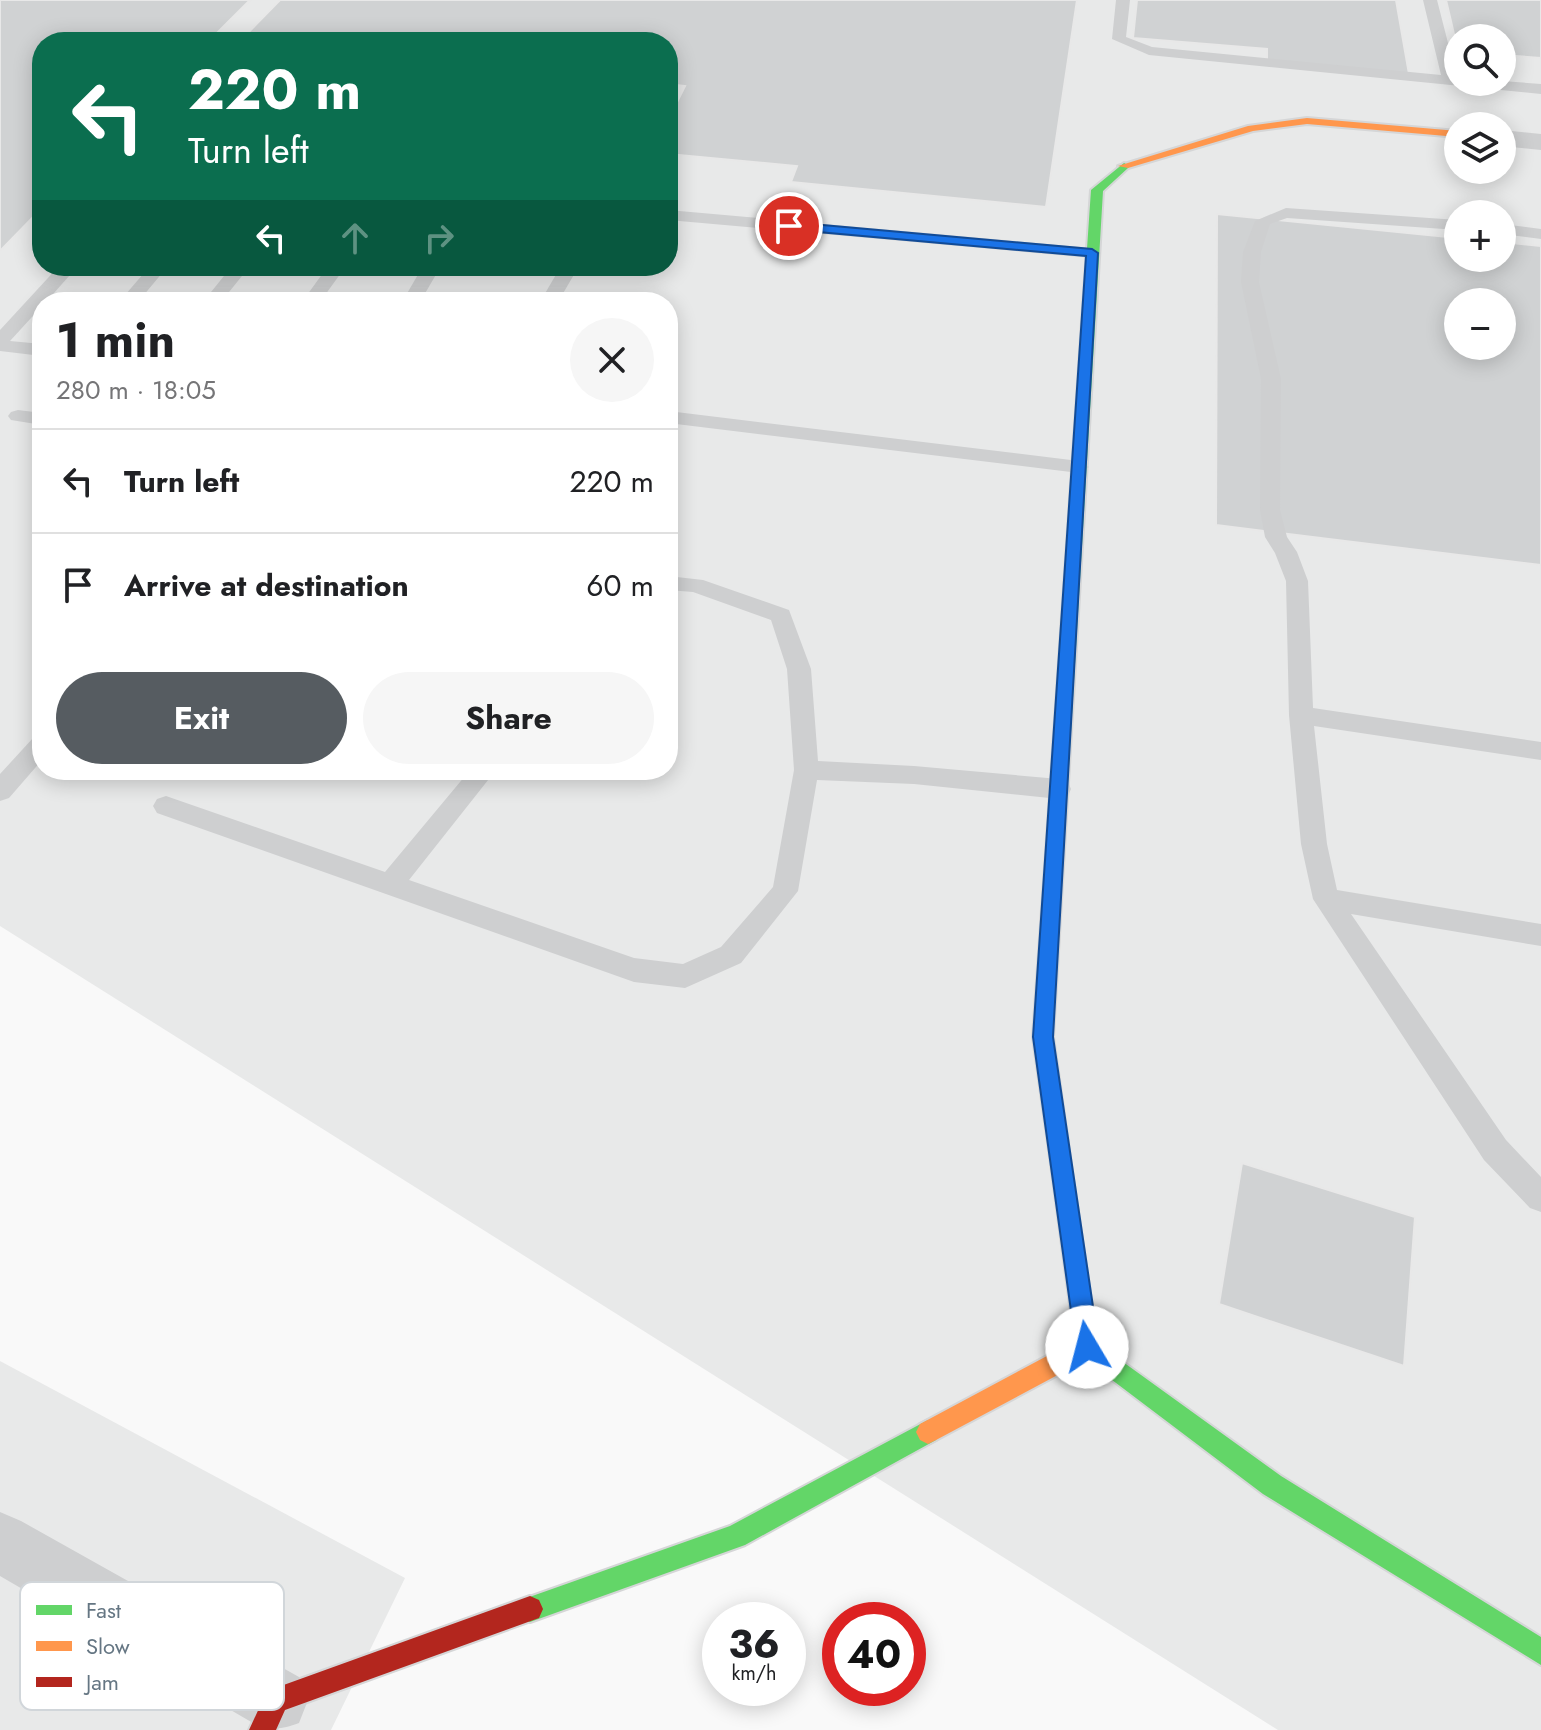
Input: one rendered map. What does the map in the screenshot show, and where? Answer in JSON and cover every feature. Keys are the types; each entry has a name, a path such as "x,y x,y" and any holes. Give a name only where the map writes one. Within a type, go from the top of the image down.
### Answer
{"street":[{"path":"1444,133 1307,121 1252,128 1120,167 1097,190 1043,1037 1087,1347 1272,1485 1541,1652"},
{"path":"1516,139 1541,142"},
{"path":"284,1709 736,1536 1087,1347"},
{"path":"0,1542 62,1582"}],"lane":[{"path":"1123,0 1119,39 1149,51 1444,81"},
{"path":"1430,0 1444,57"},
{"path":"1516,87 1541,89"},
{"path":"1444,224 1286,213 1263,221 1257,232 1250,282 1271,379 1270,510 1276,537 1286,552 1297,581 1301,715 1314,844 1326,899 1495,1150 1541,1198"},
{"path":"678,216 1092,253"},
{"path":"1516,231 1541,234"},
{"path":"46,292 60,276"},
{"path":"137,292 150,276"},
{"path":"220,292 233,276"},
{"path":"0,343 32,307"},
{"path":"0,343 32,348"},
{"path":"18,416 32,418"},
{"path":"678,418 1079,467"},
{"path":"166,806 634,970 685,976 731,955 785,891 806,770 799,669 781,615 695,585 678,584"},
{"path":"1301,715 1541,751"},
{"path":"0,791 32,755"},
{"path":"806,770 914,775 1059,789"},
{"path":"390,885 476,780"},
{"path":"1326,899 1541,935"}],"shaded area":[{"path":"0,0 1541,0 1541,1730 1278,1730 0,926"},
{"path":"0,1361 405,1578 331,1730 0,1730"}],"building":[{"path":"0,0 250,0 218,32 32,32 32,218 0,251"},
{"path":"280,0 1077,0 1046,207 791,182 797,166 678,155 678,100 685,86 678,85 678,32 249,32"},
{"path":"1137,0 1396,0 1409,74 1267,62 1267,49 1133,38"},
{"path":"1446,0 1541,0 1541,58 1516,56 1516,24 1452,24"},
{"path":"1217,214 1444,237 1444,272 1516,272 1516,243 1541,246 1541,565 1216,525"},
{"path":"1242,1163 1415,1217 1404,1366 1219,1304"}],"traffic: fast":[{"path":"1054,867 1097,190 1124,166"},
{"path":"1087,1347 1272,1485 1541,1652"},
{"path":"530,1609 736,1536 928,1432"}],"traffic: slow":[{"path":"1124,166 1252,128 1307,121 1444,133"},
{"path":"928,1432 1087,1347 1061,1164"}],"traffic: jam":[{"path":"1054,867 1043,1037 1061,1164"},
{"path":"284,1697 530,1609"},
{"path":"262,1730 271,1710"}],"route":[{"path":"789,226 1092,253 1043,1037 1087,1347"}]}
